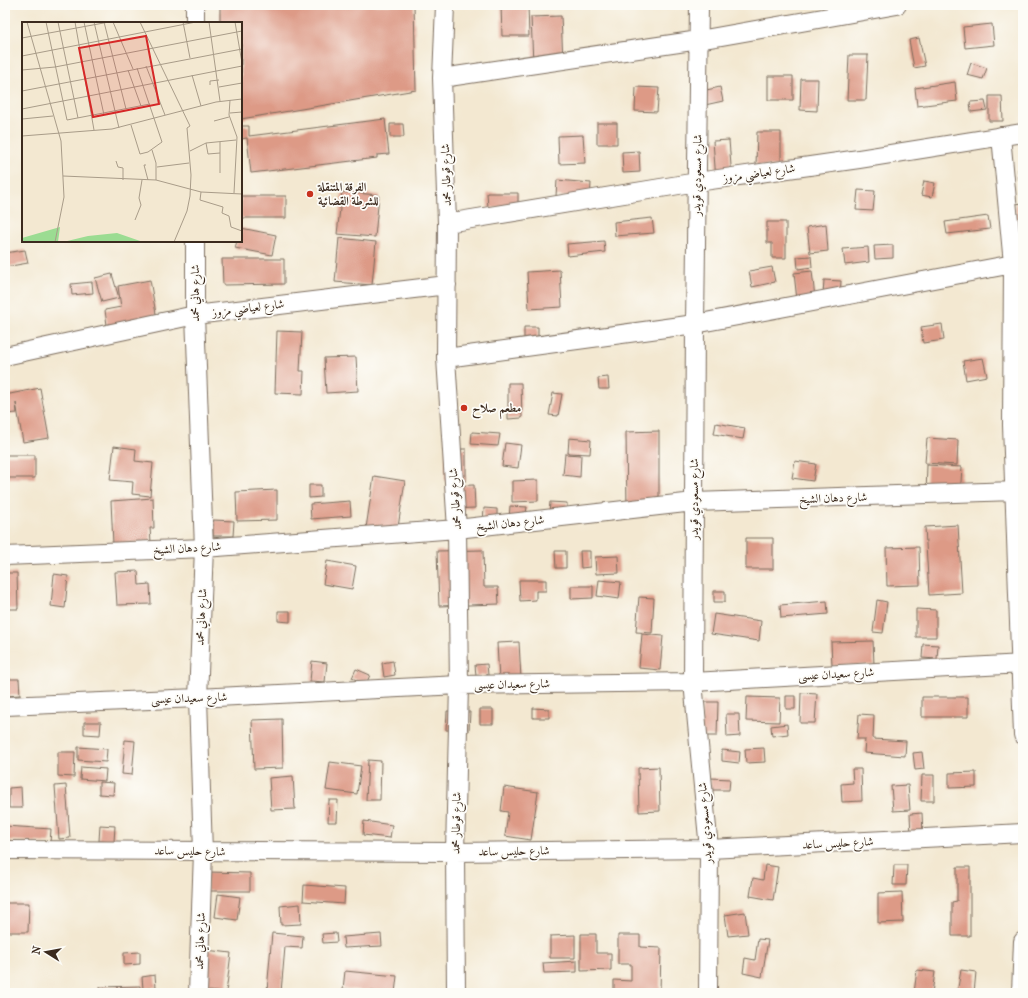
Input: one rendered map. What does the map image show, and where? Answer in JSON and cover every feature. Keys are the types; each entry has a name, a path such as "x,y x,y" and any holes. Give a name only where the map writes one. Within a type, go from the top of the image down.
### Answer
{"street":[{"path":"195,5 195,22"},
{"name":"شارع قوطار محمد","path":"445,5 442,78 447,223 446,358 457,529 459,685 455,852 456,993"},
{"name":"شارع مسعودي قويدر","path":"699,5 693,682 709,849 708,993"},
{"path":"442,78 699,40 897,5"},
{"name":"شارع لعياضي مزوز","path":"447,223 697,182 859,159 1023,133"},
{"path":"1001,136 1013,264 1012,425 1023,735"},
{"name":"شارع هاني محمد","path":"195,242 195,314 204,548 198,698 203,852 198,993"},
{"path":"446,358 695,324 1013,264"},
{"name":"شارع لعياضي مزوز","path":"5,356 195,314 447,285"},
{"name":"شارع دهان الشيخ","path":"5,556 204,548 457,529 694,502 1014,491"},
{"name":"شارع سعيدان عيسى","path":"5,706 459,685 693,682 1021,664"},
{"name":"شارع حليس ساعد","path":"5,850 455,852 709,849 1023,833"},
{"path":"1021,993 1023,942"}],"building":[{"path":"220,5 414,5 416,90 242,119 242,22 220,22"},
{"path":"501,5 528,5 529,36 502,36"},
{"path":"561,16 563,62 533,63 531,17"},
{"path":"992,24 994,45 965,48 963,27"},
{"path":"919,38 925,66 914,68 909,40"},
{"path":"849,55 868,55 866,100 847,100"},
{"path":"971,63 987,68 983,79 967,75"},
{"path":"768,76 793,76 793,100 768,100"},
{"path":"801,79 818,79 817,111 800,110"},
{"path":"955,82 957,101 917,106 915,88"},
{"path":"636,87 659,88 657,112 635,111"},
{"path":"720,87 723,101 705,105 702,91"},
{"path":"989,96 1002,96 1003,121 989,121"},
{"path":"985,101 987,110 971,112 970,102"},
{"path":"385,119 389,154 377,155 377,158 251,173 247,138 242,139 242,126 249,126 249,136"},
{"path":"597,123 617,123 617,144 597,144"},
{"path":"390,124 403,124 404,137 390,137"},
{"path":"757,132 781,132 781,166 756,166"},
{"path":"583,135 585,163 559,164 558,136"},
{"path":"729,140 732,179 716,180 713,141"},
{"path":"639,151 640,172 623,173 622,152"},
{"path":"1018,169 1023,169 1023,180 1019,180"},
{"path":"557,180 591,183 590,199 556,196"},
{"path":"924,181 935,183 932,197 921,195"},
{"path":"858,190 875,191 873,211 856,210"},
{"path":"342,192 379,195 375,237 337,234"},
{"path":"487,193 518,193 518,207 488,208"},
{"path":"242,196 286,196 286,218 242,218"},
{"path":"1023,203 1023,223 1017,224 1015,204"},
{"path":"988,216 990,229 947,234 945,222"},
{"path":"652,218 654,233 615,236 614,222"},
{"path":"767,222 786,222 786,258 772,258 772,243 767,243"},
{"path":"826,224 828,251 810,253 807,227"},
{"path":"242,228 276,235 272,255 235,248 237,242 242,242"},
{"path":"1023,235 1023,260 1015,261 1013,236"},
{"path":"339,238 376,242 372,285 335,282"},
{"path":"604,241 605,252 568,256 567,244"},
{"path":"893,245 893,258 875,259 874,246"},
{"path":"868,247 869,262 845,265 843,249"},
{"path":"25,250 28,263 5,267 5,253"},
{"path":"811,256 812,267 798,269 797,257"},
{"path":"222,259 284,259 284,284 223,285"},
{"path":"772,267 775,282 752,287 749,271"},
{"path":"560,270 562,307 529,309 527,272"},
{"path":"812,271 815,298 797,300 794,273"},
{"path":"112,274 119,298 102,302 95,278"},
{"path":"150,280 158,325 108,333 105,310 121,307 118,286"},
{"path":"824,280 841,281 840,296 823,295"},
{"path":"92,282 93,293 72,295 71,284"},
{"path":"942,324 944,340 923,343 921,327"},
{"path":"524,327 538,327 538,339 524,339"},
{"path":"277,331 302,332 300,371 304,371 303,394 275,393"},
{"path":"356,357 358,391 326,393 324,358"},
{"path":"983,358 987,376 966,380 963,361"},
{"path":"608,377 609,389 599,389 598,378"},
{"path":"508,383 521,383 522,418 508,419"},
{"path":"40,388 49,438 23,442 16,403 17,413 5,414 5,395"},
{"path":"553,393 562,394 558,416 549,415"},
{"path":"716,423 745,428 743,439 714,434"},
{"path":"659,431 659,511 627,511 626,432"},
{"path":"472,432 500,434 498,446 471,444"},
{"path":"569,438 591,440 590,454 568,453"},
{"path":"927,438 958,440 957,465 925,463"},
{"path":"505,443 521,445 518,468 502,466"},
{"path":"114,446 136,449 135,461 153,463 150,496 132,494 133,482 110,480"},
{"path":"446,449 466,449 466,481 445,481"},
{"path":"565,454 581,455 580,477 563,475"},
{"path":"5,455 35,455 35,478 5,478"},
{"path":"795,461 816,464 813,481 792,478"},
{"path":"927,465 962,467 960,497 926,495"},
{"path":"374,476 405,481 397,534 366,528"},
{"path":"538,480 538,501 512,502 512,481"},
{"path":"309,485 321,485 321,497 309,498"},
{"path":"474,485 475,508 448,509 447,486"},
{"path":"277,490 277,520 237,521 236,492"},
{"path":"153,498 154,528 150,528 151,542 113,544 111,501"},
{"path":"350,501 351,516 311,519 310,504"},
{"path":"550,502 567,503 567,517 549,515"},
{"path":"510,506 527,507 525,520 509,519"},
{"path":"484,508 497,509 497,520 483,520"},
{"path":"213,520 234,521 233,536 213,536"},
{"path":"958,525 962,593 929,595 925,527"},
{"path":"746,538 773,538 773,569 746,569"},
{"path":"919,547 920,585 887,586 886,548"},
{"path":"483,550 484,587 498,587 499,604 439,606 437,551"},
{"path":"555,551 566,551 566,568 556,568"},
{"path":"580,551 590,551 590,567 581,568"},
{"path":"618,556 619,573 596,574 595,557"},
{"path":"327,561 356,566 352,589 323,584"},
{"path":"138,571 139,585 150,584 151,604 117,605 115,572"},
{"path":"5,573 17,573 18,609 7,609"},
{"path":"54,574 68,576 65,608 51,606"},
{"path":"519,580 546,580 546,591 536,591 536,600 520,601"},
{"path":"599,580 621,582 619,599 597,596"},
{"path":"571,586 593,586 593,598 571,599"},
{"path":"714,591 725,591 725,602 714,602"},
{"path":"639,597 654,598 652,633 636,632"},
{"path":"877,600 887,602 883,633 873,632"},
{"path":"827,601 828,614 781,618 780,605"},
{"path":"916,609 936,610 936,637 916,637"},
{"path":"278,611 290,611 290,622 278,621"},
{"path":"714,614 761,621 759,641 711,634"},
{"path":"642,634 663,636 660,670 639,668"},
{"path":"873,641 874,665 832,666 831,642"},
{"path":"519,642 521,679 499,680 497,643"},
{"path":"923,644 938,645 937,659 922,658"},
{"path":"312,661 327,663 325,682 310,681"},
{"path":"393,661 395,675 384,677 382,663"},
{"path":"487,664 488,675 476,676 475,665"},
{"path":"356,669 370,675 366,684 352,678"},
{"path":"5,679 19,679 20,695 5,696"},
{"path":"801,693 817,694 815,723 800,723"},
{"path":"786,696 795,696 795,709 786,709"},
{"path":"747,697 780,698 779,722 746,721"},
{"path":"922,697 968,697 968,717 922,717"},
{"path":"702,702 718,702 717,736 701,736"},
{"path":"533,708 549,709 549,718 533,718"},
{"path":"480,709 493,709 493,724 480,724"},
{"path":"447,711 470,712 469,731 446,730"},
{"path":"726,714 739,714 740,736 727,737"},
{"path":"859,714 874,715 873,739 906,741 905,756 864,753 865,739 857,739"},
{"path":"282,719 283,768 254,769 252,720"},
{"path":"84,722 101,722 100,735 84,734"},
{"path":"787,724 788,734 772,736 771,726"},
{"path":"125,740 135,741 132,775 122,774"},
{"path":"78,747 107,749 106,762 78,760"},
{"path":"764,748 765,762 746,763 745,749"},
{"path":"722,750 740,752 739,763 722,761"},
{"path":"58,752 75,752 74,777 58,776"},
{"path":"922,752 924,769 915,770 913,753"},
{"path":"368,760 381,761 380,800 366,800"},
{"path":"330,762 361,766 357,794 326,790"},
{"path":"1023,765 1023,779 1020,778"},
{"path":"81,767 106,769 105,781 80,779"},
{"path":"659,767 660,811 639,812 638,768"},
{"path":"852,769 861,769 862,801 842,802 841,784 853,783"},
{"path":"976,772 976,787 949,788 949,773"},
{"path":"922,775 934,775 934,801 921,801"},
{"path":"293,776 295,809 271,810 269,778"},
{"path":"711,778 730,779 729,790 710,790"},
{"path":"99,782 114,783 113,795 99,794"},
{"path":"66,785 70,838 59,839 55,786"},
{"path":"908,785 910,810 893,811 891,786"},
{"path":"21,787 22,808 9,808 9,788"},
{"path":"504,787 538,792 531,840 505,836 508,812 501,811"},
{"path":"329,800 338,800 337,822 328,822"},
{"path":"922,813 923,835 911,836 910,814"},
{"path":"364,821 392,825 390,838 363,835"},
{"path":"100,825 115,826 114,842 99,841"},
{"path":"5,826 51,829 50,843 5,840"},
{"path":"765,865 778,867 773,900 750,896 753,878 763,880"},
{"path":"894,865 907,865 906,885 893,885"},
{"path":"957,867 970,867 970,936 952,936 952,902 957,901"},
{"path":"207,872 250,873 250,891 207,891"},
{"path":"304,885 345,888 344,904 303,901"},
{"path":"902,892 903,922 878,923 878,893"},
{"path":"218,894 240,897 237,920 215,917"},
{"path":"5,903 29,903 28,932 5,932"},
{"path":"300,904 301,924 281,925 280,906"},
{"path":"745,912 748,934 728,936 725,915"},
{"path":"272,933 303,936 302,948 285,947 281,992 267,991"},
{"path":"336,933 337,942 323,943 322,934"},
{"path":"381,934 382,946 344,948 343,937"},
{"path":"581,934 596,934 596,953 611,953 611,970 581,971"},
{"path":"575,935 575,958 550,958 550,936"},
{"path":"618,935 640,935 640,947 661,948 660,993 614,993 614,980 631,981 631,964 618,964"},
{"path":"758,939 768,940 762,977 743,973 745,958 755,960"},
{"path":"206,950 231,953 226,993 192,989"},
{"path":"140,952 140,964 124,965 124,953"},
{"path":"577,961 577,972 544,973 543,963"},
{"path":"917,970 935,972 932,993 914,993"},
{"path":"961,970 976,972 974,993 957,993"},
{"path":"345,971 397,976 395,993 343,989"},
{"path":"155,975 156,987 143,989 142,977"},
{"path":"140,986 140,993 101,993 100,987"}],"place":[{"name":"الفرقة المتنقلة للشرطة القضائية","path":"310,194"},
{"name":"مطعم صلاح","path":"464,408"}]}
